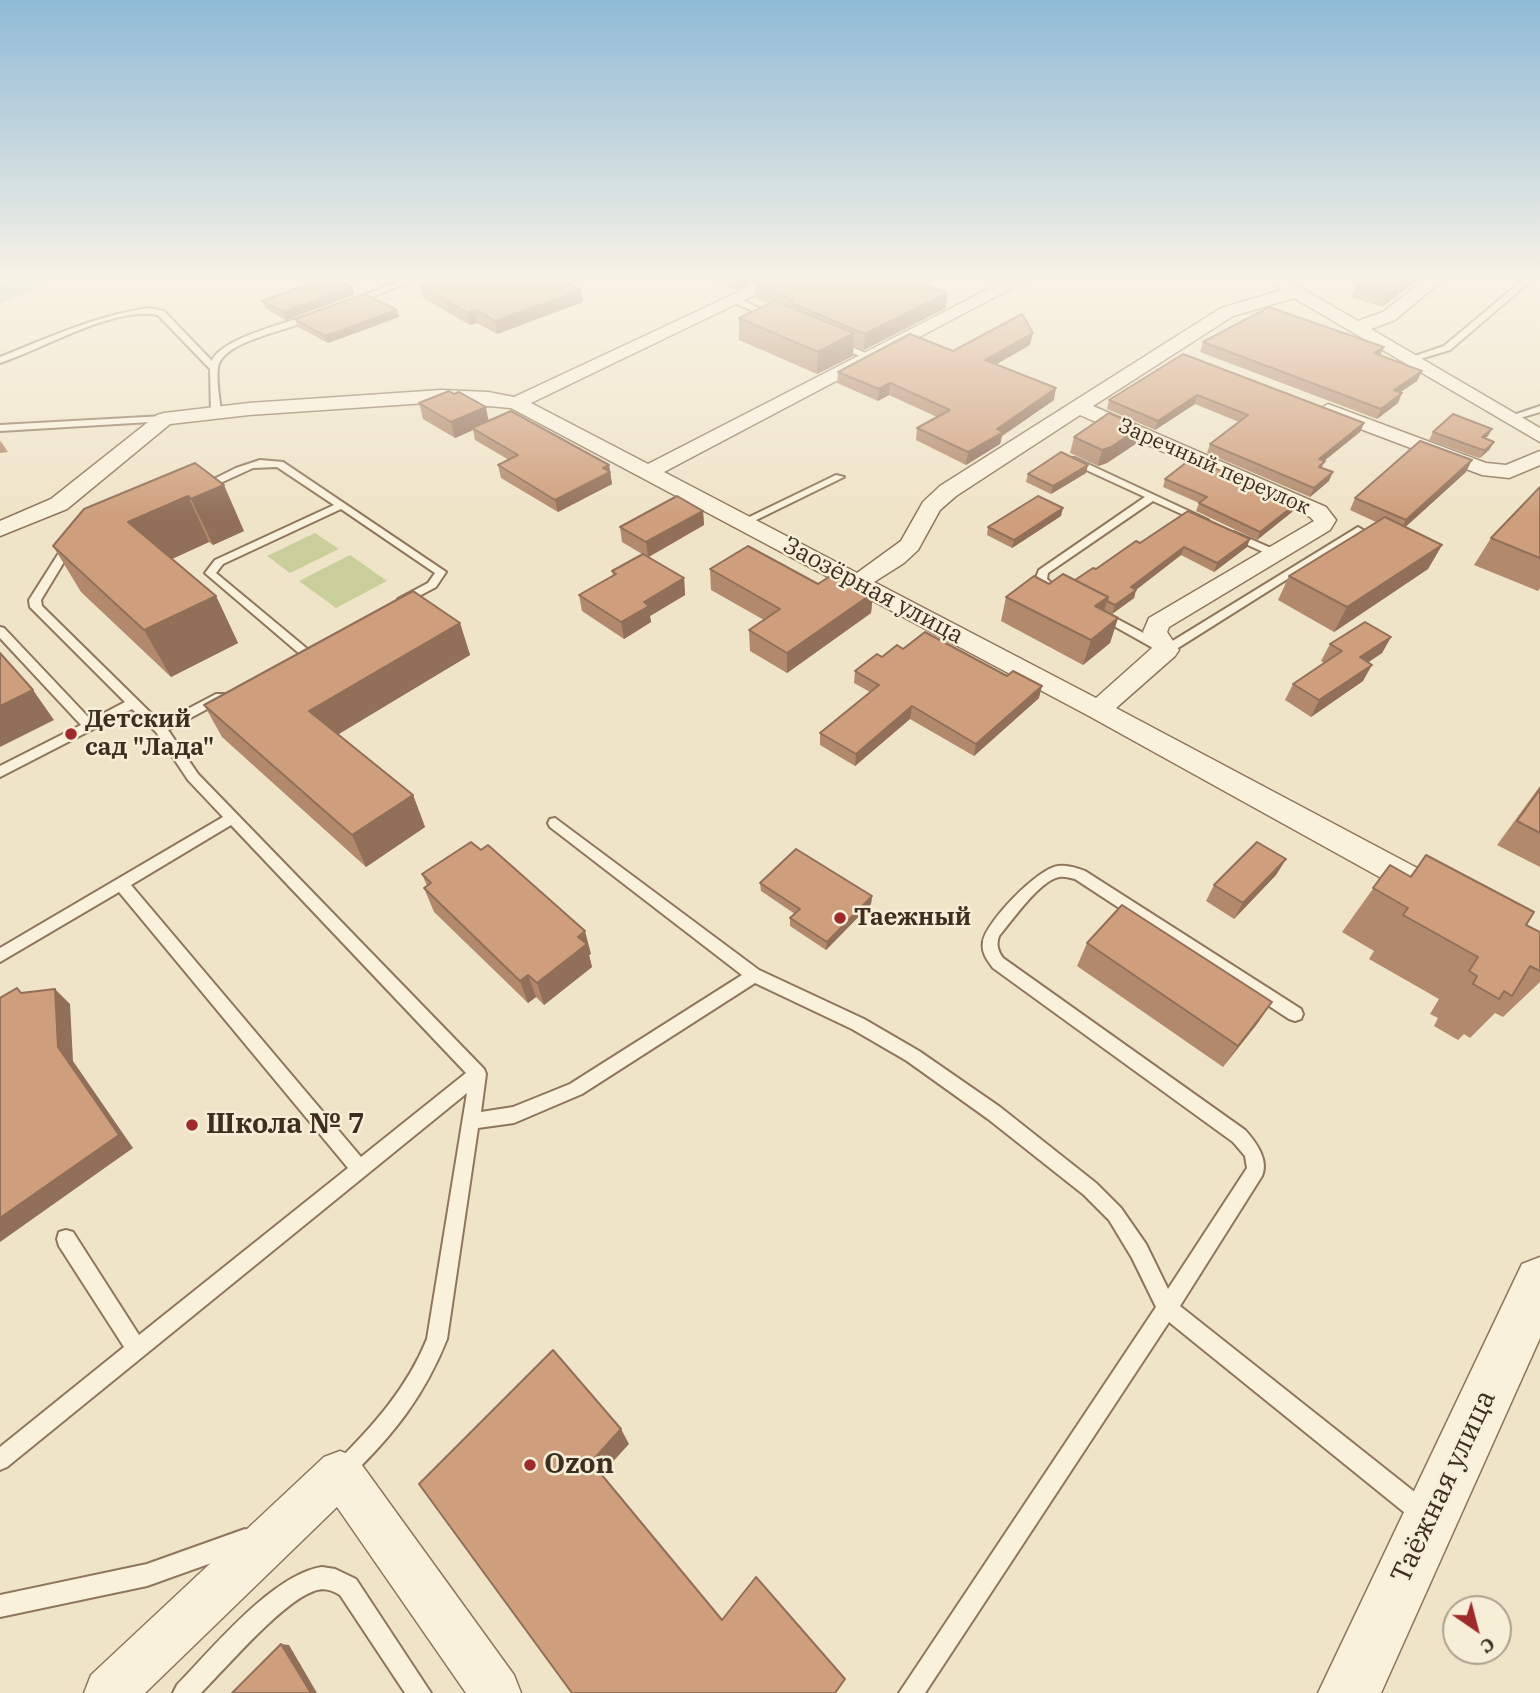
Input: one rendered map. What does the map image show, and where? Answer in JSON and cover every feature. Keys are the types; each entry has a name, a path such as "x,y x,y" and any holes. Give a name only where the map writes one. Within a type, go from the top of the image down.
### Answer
{"street":[{"path":"516,403 612,358"},
{"path":"649,472 868,358"},
{"path":"858,583 896,558 910,545 931,507 948,491 1154,358"},
{"path":"1410,359 1540,436"},
{"name":"Заозёрная улица","path":"164,419 440,396 488,398 516,403 1098,710 1444,898"},
{"path":"1307,402 1482,468 1509,472 1540,457"},
{"name":"Заречный переулок","path":"1078,407 1323,516 1322,525 1158,624 1155,632 1166,650"},
{"path":"0,529 59,504 164,419"},
{"path":"1098,710 1166,650"},
{"name":"Таёжная улица","path":"1349,1693 1540,1282"},
{"path":"109,1693 329,1484 496,1693"}],"lane":[{"path":"204,358 214,368"},
{"path":"216,413 214,368 218,358"},
{"path":"1510,418 1540,409"},
{"path":"0,428 164,419"},
{"path":"1060,454 1214,526"},
{"path":"191,492 253,465 273,462 280,464 441,572 432,585 386,610"},
{"path":"744,522 839,477"},
{"path":"1069,598 1045,586 1041,580 1043,572 1152,497"},
{"path":"305,652 210,573 219,562 342,505"},
{"path":"1093,611 1166,650 1358,530"},
{"path":"1227,532 1274,554"},
{"path":"79,541 66,551 35,600 36,607 160,729 193,777 478,1074"},
{"path":"0,631 90,726"},
{"path":"293,659 317,646"},
{"path":"160,729 233,690"},
{"path":"0,772 134,703"},
{"path":"0,956 232,818"},
{"path":"555,823 754,975 858,1024 913,1056 994,1114 1090,1189 1115,1214 1139,1251 1167,1308 1430,1518"},
{"path":"911,1693 1256,1170 1255,1157 1249,1146 998,963 990,953 989,942 1043,878 1055,871 1067,870 1080,875 1295,1014"},
{"path":"121,884 360,1169"},
{"path":"470,1121 514,1115 576,1089 754,975"},
{"path":"0,1606 146,1576 248,1538 283,1521 329,1484 399,1412 428,1364 443,1312 478,1074"},
{"path":"0,1460 478,1074"},
{"path":"66,1239 137,1350"},
{"path":"185,1693 286,1594 312,1579 332,1577 348,1587 419,1693"}],"green space":[{"path":"315,533 339,549 290,573 267,556"},
{"path":"350,555 387,581 336,608 299,581"}],"building":[{"path":"865,358 989,358 985,360 1056,388 997,429 1003,432 968,452 917,428 950,410 890,383 879,389 838,372"},
{"path":"1177,358 1194,358 1364,423 1319,459 1325,461 1319,467 1333,472 1314,488 1210,444 1248,415 1197,395 1158,421 1109,400"},
{"path":"1246,358 1387,358 1422,371 1394,390 1402,393 1381,409"},
{"path":"449,391 454,394 459,392 486,407 451,422 419,403"},
{"path":"511,411 609,465 603,468 610,472 555,500 498,465 518,455 472,428"},
{"path":"1109,413 1141,427 1102,450 1074,437"},
{"path":"1453,414 1492,429 1482,437 1494,442 1485,450 1433,432"},
{"path":"1420,441 1472,460 1406,520 1355,498"},
{"path":"1061,452 1088,465 1053,486 1028,474"},
{"path":"1192,458 1296,504 1260,532 1199,503 1207,497 1165,479"},
{"path":"195,463 224,485 191,499 188,496 128,522 216,596 144,630 53,546 84,509"},
{"path":"1540,487 1540,558 1491,538"},
{"path":"677,496 703,511 646,542 620,527"},
{"path":"1038,496 1063,508 1014,540 988,527"},
{"path":"1188,511 1250,539 1217,563 1184,547 1131,587 1136,590 1115,605 1107,601 1108,597 1075,580 1136,541 1140,543"},
{"path":"1385,517 1442,545 1347,607 1289,576"},
{"path":"748,546 818,584 835,573 873,593 787,653 749,630 780,609 710,569"},
{"path":"643,554 684,578 644,602 649,606 621,622 579,595 616,574 612,571"},
{"path":"1063,574 1108,597 1095,606 1118,618 1091,640 1006,597 1034,576 1049,584"},
{"path":"413,591 460,623 309,711 413,795 352,835 204,705"},
{"path":"1365,622 1391,637 1360,657 1372,665 1319,700 1293,684 1342,651 1330,644"},
{"path":"925,632 1007,676 1013,671 1042,686 976,744 912,706 856,754 820,733 879,685 855,671 877,654 882,657 897,645 903,649"},
{"path":"0,653 33,690 0,706"},
{"path":"1540,789 1540,833 1517,821"},
{"path":"471,842 481,850 488,845 585,931 578,937 587,944 537,983 528,975 520,981 424,888 431,883 422,874"},
{"path":"1257,842 1286,859 1243,903 1214,885"},
{"path":"796,849 872,896 827,942 790,918 800,909 760,883"},
{"path":"1426,855 1534,912 1526,925 1540,932 1540,971 1530,966 1512,996 1504,991 1499,999 1473,984 1477,976 1469,971 1478,957 1403,915 1408,908 1373,888 1390,865 1411,877"},
{"path":"1122,905 1272,1002 1238,1046 1087,943"},
{"path":"17,988 21,993 55,989 58,1047 119,1135 0,1218 0,998"},
{"path":"553,1350 621,1429 591,1462 722,1620 756,1577 845,1679 835,1693 572,1693 419,1484"},
{"path":"281,1644 311,1693 232,1693"}],"place":[{"name":"Детский сад \"Лада\"","path":"71,734"},
{"name":"Таежный","path":"840,918"},
{"name":"Школа № 7","path":"192,1125"},
{"name":"Ozon","path":"530,1465"}]}
